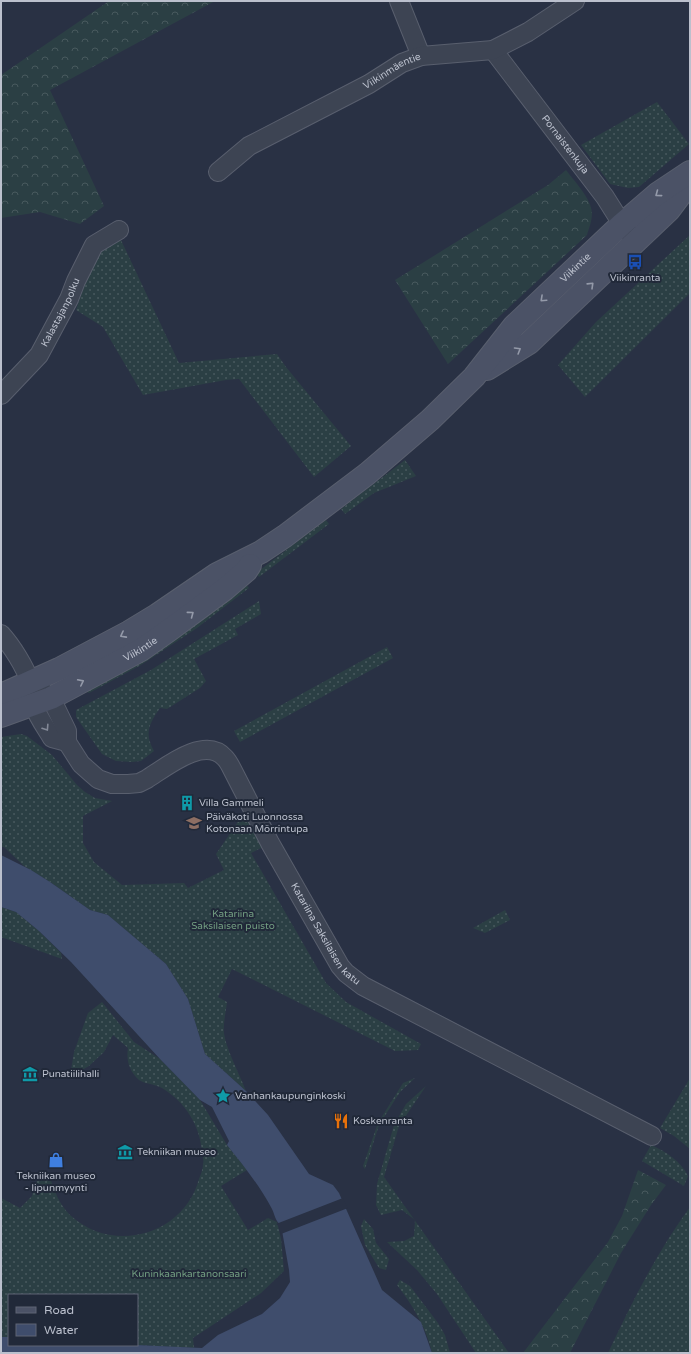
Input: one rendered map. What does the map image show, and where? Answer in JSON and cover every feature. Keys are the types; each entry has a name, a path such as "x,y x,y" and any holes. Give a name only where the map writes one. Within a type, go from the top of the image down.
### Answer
{"main road":[{"name":"Viikintie","path":"1,695 59,669 129,632 157,615 217,574 261,552 285,536 367,474 430,420 474,377 514,326 622,224 657,194 690,172"},
{"name":"Viikintie","path":"474,377 529,343 669,210 690,182"},
{"name":"Viikintie","path":"1,716 42,701 141,650 225,589 246,571 261,552"}],"street":[{"path":"399,1 421,56"},
{"name":"Viikinmäentie","path":"218,172 249,146 369,84 402,63 421,56 493,50 528,32 575,1"},
{"name":"Pornaistenkuja","path":"493,50 608,200 622,224 636,241"},
{"name":"Kalastajanpolku","path":"1,395 39,356 69,299 76,281 94,245 119,230"},
{"path":"1,634 8,641 42,701"},
{"name":"Katariina Saksilaisen katu","path":"42,701 52,738 67,742 82,764 90,772 98,779 112,784 139,783 195,751 206,750 217,752 225,758 232,769 270,843 340,966 346,973 363,986 652,1136"}],"green space":[{"path":"109,1 215,1 50,90 104,206 80,224 40,212 1,218 1,75"},
{"path":"657,102 689,144 639,187 628,188 610,184 581,145"},
{"path":"566,170 582,190 591,207 592,219 587,235 448,364 395,280 548,185"},
{"path":"690,235 690,293 585,397 558,365 596,322"},
{"path":"120,238 179,363 277,354 351,446 314,477 239,379 143,395 103,327 76,310 90,268 102,250"},
{"path":"405,460 416,476 374,493 345,514 341,509"},
{"path":"326,520 329,524 259,577 256,573"},
{"path":"244,582 249,588 197,628 141,665 89,693 85,691"},
{"path":"259,601 261,614 235,629 238,635 194,659 206,681 200,688 167,709 160,708 149,729 149,739 154,751 141,761 132,762 116,761 102,754 76,717 76,710 151,670"},
{"path":"387,647 393,658 240,742 234,731"},
{"name":"Katariina Saksilaisen puisto","path":"21,734 27,736 52,755 77,785 85,792 95,798 112,801 83,816 83,843 94,862 122,885 184,883 188,888 224,870 216,854 244,813 263,847 251,853 326,983 346,1002 421,1044 418,1050 395,1051 232,969 218,997 227,1002 224,1025 225,1039 246,1091 205,1054 188,999 166,964 108,915 90,910 24,866 4,847 1,847 1,737"},
{"path":"1,907 16,912 39,931 61,953 62,959 1,937"},
{"path":"505,910 510,920 485,933 473,928"},
{"name":"Kuninkaankartanonsaari","path":"102,1002 134,1042 160,1059 200,1100 227,1145 247,1170 221,1186 248,1230 268,1218 277,1222 281,1239 284,1271 261,1293 193,1338 194,1348 138,1345 138,1294 8,1294 8,1337 1,1337 1,1198 20,1208 32,1196 38,1179 49,1175 60,1201 70,1215 87,1227 106,1234 126,1236 145,1233 163,1226 179,1214 191,1198 202,1172 203,1160 201,1142 195,1124 190,1115 178,1100 162,1088 141,1081 136,1077 129,1065 127,1057 128,1048 113,1035 104,1052 89,1066 75,1074 71,1070 74,1052 88,1013"},
{"path":"415,1078 400,1092 379,1125 365,1169 363,1166 378,1123 403,1083"},
{"path":"690,1078 690,1149 674,1136 660,1128"},
{"path":"426,1086 399,1126 384,1177 414,1219 402,1210 381,1215 376,1205 377,1184 394,1125 406,1104"},
{"path":"651,1145 667,1153 677,1161 688,1176 684,1186 642,1161"},
{"path":"638,1170 666,1185 651,1205 621,1253 570,1353 523,1353 608,1242 622,1216"},
{"path":"690,1207 690,1353 608,1353 626,1315 656,1260"},
{"path":"364,1219 373,1229 376,1243 389,1259 386,1270 379,1268 365,1245 361,1226"},
{"path":"415,1221 509,1353 476,1353 437,1294 417,1270 387,1242 404,1241 414,1236"},
{"path":"400,1280 410,1286 438,1323 445,1335 450,1353 432,1353 427,1335 418,1317 397,1285"}],"water":[{"name":"Vanhankaupunginkoski","path":"1,855 31,870 90,910 108,915 166,964 188,999 205,1054 246,1091 268,1115 309,1174 333,1185 339,1193 382,1290 421,1322 432,1353 1,1353 1,1337 8,1337 8,1346 138,1345 202,1348 218,1335 262,1314 280,1298 290,1282 281,1225 276,1220 272,1209 257,1184 227,1145 229,1141 212,1107 200,1100 160,1059 71,962 39,931 16,912 1,907"}],"pier":[{"path":"343,1198 348,1208 281,1234 279,1226 276,1224"}],"place":[{"name":"Viikinranta","path":"635,262"},
{"name":"Villa Gammeli","path":"187,803"},
{"name":"Päiväkoti Luonnossa Kotonaan Mörrintupa","path":"194,823"},
{"name":"Punatiilihalli","path":"30,1074"},
{"name":"Vanhankaupunginkoski","path":"223,1096"},
{"name":"Koskenranta","path":"341,1121"},
{"name":"Tekniikan museo","path":"125,1152"},
{"name":"Tekniikan museo - lipunmyynti","path":"56,1160"}]}
